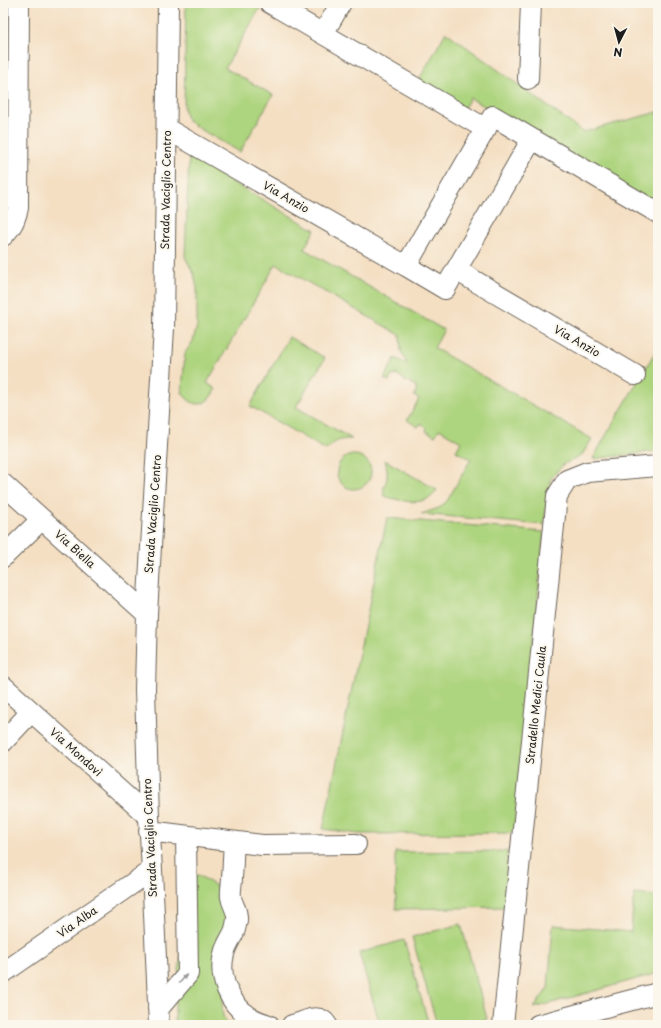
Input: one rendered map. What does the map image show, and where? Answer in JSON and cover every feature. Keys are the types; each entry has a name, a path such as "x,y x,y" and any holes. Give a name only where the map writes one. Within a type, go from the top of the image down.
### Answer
{"street":[{"path":"3,236 10,229 15,220 18,208 19,3"},
{"name":"Strada Vaciglio Centro","path":"159,1020 149,824 145,689 147,614 164,328 168,3"},
{"path":"270,3 486,129"},
{"path":"323,34 340,3"},
{"path":"528,79 531,3"},
{"path":"3,29 19,45"},
{"path":"406,266 493,116 658,213"},
{"name":"Via Anzio","path":"167,128 445,289 532,139"},
{"name":"Via Anzio","path":"456,270 635,375"},
{"name":"Stradello Medici Caula","path":"503,1025 557,496 567,480 587,472 658,466"},
{"name":"Via Biella","path":"3,484 147,614"},
{"path":"3,557 42,519"},
{"name":"Via Mondovì","path":"3,686 149,824"},
{"path":"3,742 32,712"},
{"path":"149,824 186,836 262,845 356,844"},
{"path":"159,1020 188,974 186,836"},
{"path":"234,842 231,898 236,908 237,918 235,931 224,954 222,966 223,978 226,990 240,1009 249,1017 269,1025"},
{"name":"Via Alba","path":"3,973 152,870"},
{"path":"538,1025 656,995"},
{"path":"292,1025 316,1018 322,1019 327,1025"}],"green space":[{"path":"186,3 263,3 225,68 273,95 240,152 188,121 184,111"},
{"path":"446,32 583,132 658,112 658,206 470,98 464,108 417,83"},
{"path":"189,157 315,230 304,249 444,330 434,348 592,439 582,455 564,464 551,478 544,525 421,514 439,508 447,501 471,459 456,451 461,442 439,429 435,436 426,431 427,428 420,424 418,427 407,420 419,399 414,396 417,389 415,388 416,386 404,381 404,379 396,374 395,376 392,375 389,381 384,379 395,358 407,364 401,351 400,335 276,264 207,383 216,389 211,397 203,403 196,404 191,402 186,397 182,392 185,353 193,341 197,326 197,288 194,274 185,257"},
{"path":"289,337 325,358 296,407 352,439 338,441 326,450 250,406"},
{"path":"658,347 658,451 593,459 601,444"},
{"path":"354,455 366,460 371,472 366,484 354,489 342,484 337,472 342,460"},
{"path":"385,460 437,490 426,500 414,502 384,496 384,488 387,480"},
{"path":"387,518 544,532 516,833 358,834 323,829"},
{"path":"507,851 508,907 396,909 395,852"},
{"path":"192,873 216,886 222,894 229,915 222,1009 224,1018 231,1025 175,1025 175,1001"},
{"path":"634,894 658,896 658,973 534,1008 548,988 553,925 631,932"},
{"path":"461,924 487,1019 465,1025 437,1025 412,937"},
{"path":"404,940 429,1025 380,1025 359,953"}]}
